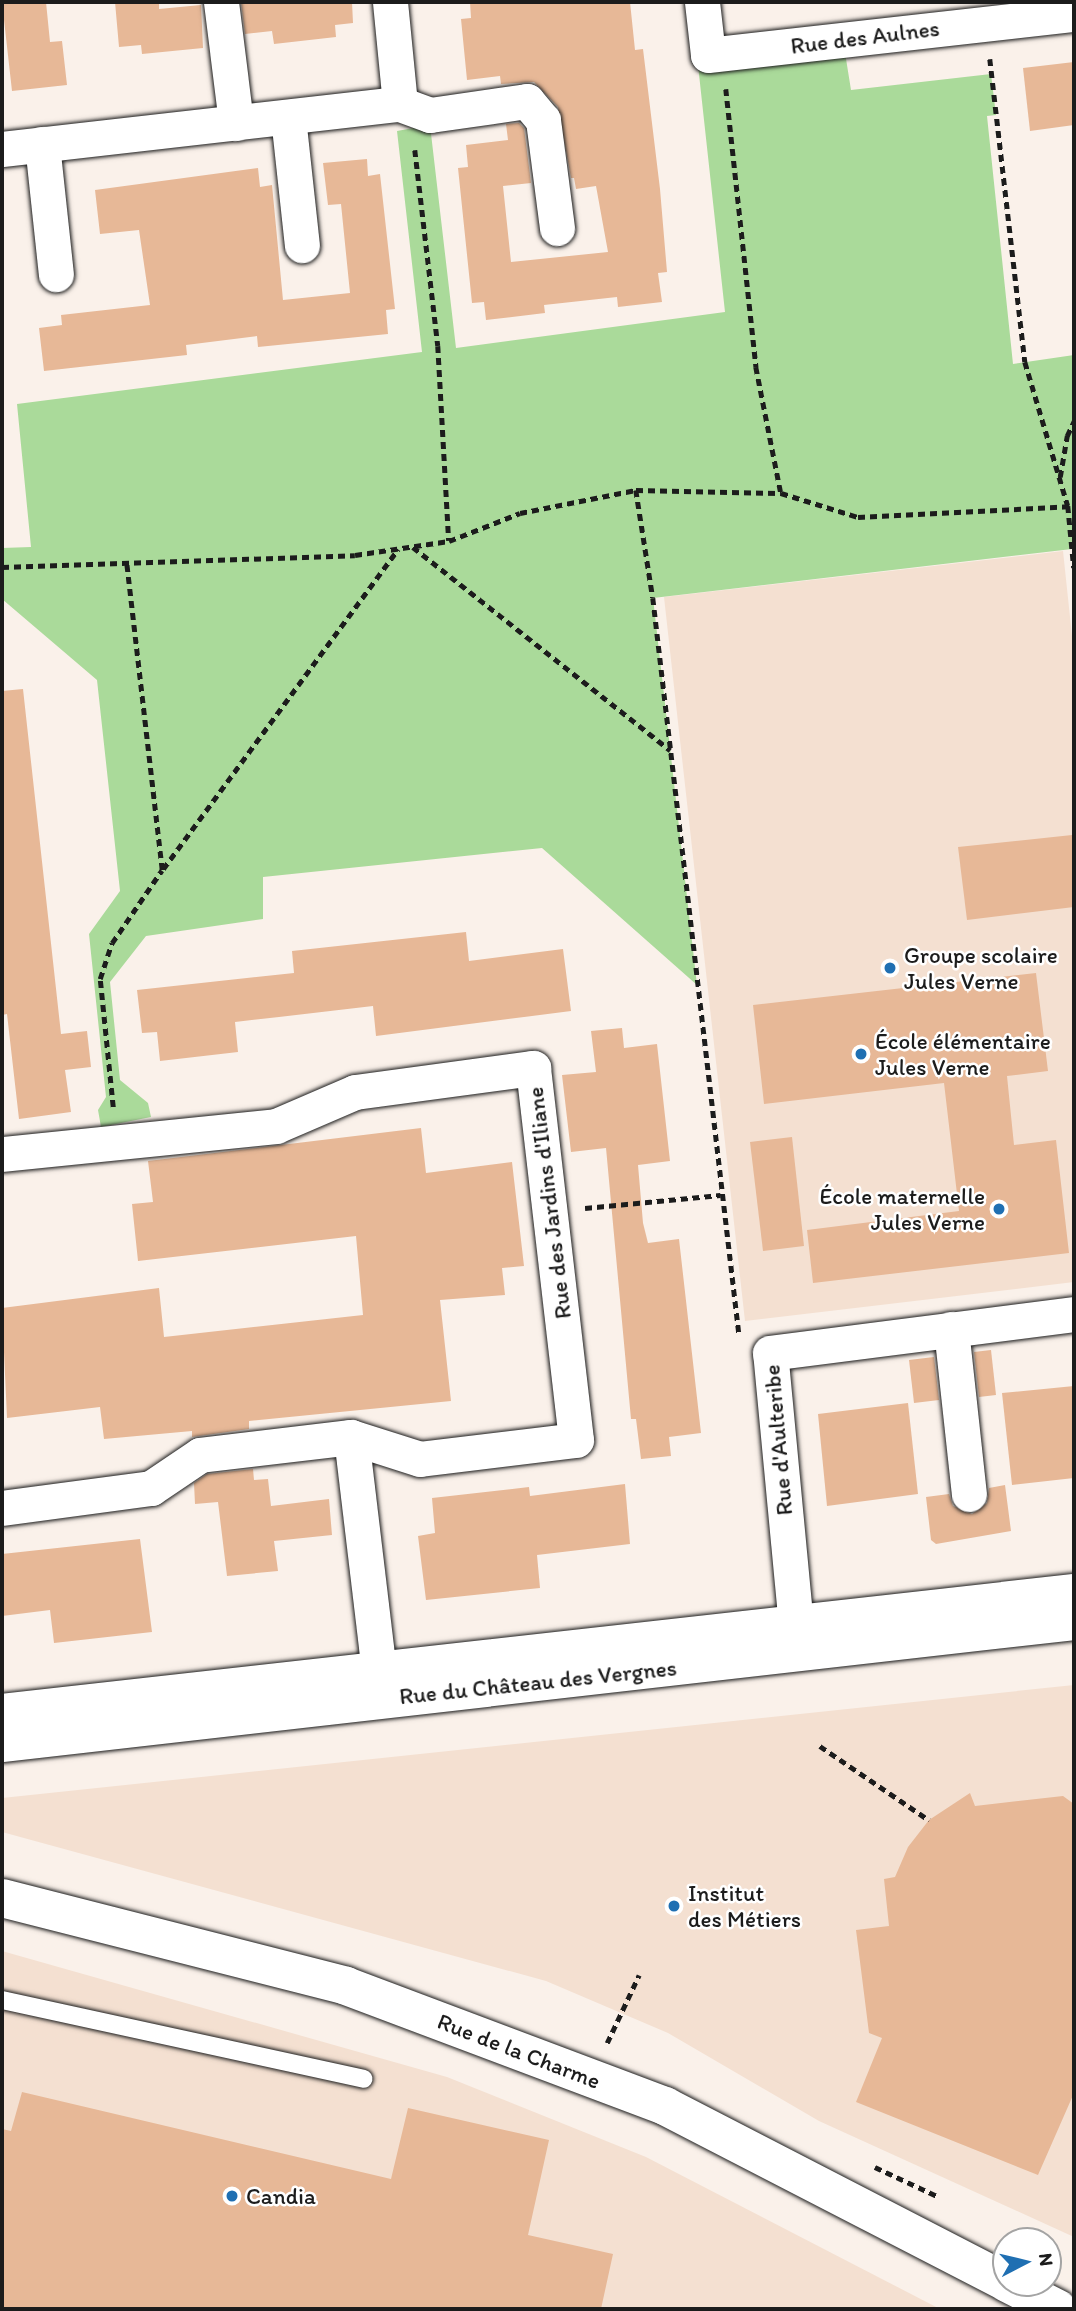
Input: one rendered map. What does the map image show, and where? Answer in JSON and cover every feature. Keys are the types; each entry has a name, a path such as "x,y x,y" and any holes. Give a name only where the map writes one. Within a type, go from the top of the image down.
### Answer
{"main road":[{"name":"Rue du Château des Vergnes","path":"2,1744 796,1626 1074,1593"},
{"name":"Rue du Château des Vergnes","path":"2,1713 380,1686 1074,1621"},
{"name":"Rue de la Charme","path":"2,1898 346,1986 652,2101 992,2275"},
{"name":"Rue de la Charme","path":"1034,2297 1058,2309"}],"street":[{"path":"221,2 236,123"},
{"path":"390,2 405,106"},
{"path":"702,2 708,55 722,54"},
{"name":"Rue des Aulnes","path":"722,54 1074,14"},
{"path":"2,149 405,106 430,115 527,101 543,120 557,228"},
{"path":"288,117 302,245"},
{"path":"41,144 56,274"},
{"name":"Rue des Jardins d'Iliane","path":"2,1154 276,1126 355,1092 533,1068 576,1440 421,1459 351,1437 200,1455 151,1488 2,1508"},
{"name":"Rue d'Aulteribe","path":"796,1626 769,1353 1074,1314"},
{"path":"951,1329 969,1494"},
{"path":"351,1437 380,1686"}],"lane":[{"path":"2,2000 363,2079"}],"path":[{"path":"986,23 1026,362 1068,506 1074,568"},
{"path":"722,54 756,368 781,493"},
{"path":"405,106 438,346 449,541"},
{"path":"1060,481 1067,436 1074,421"},
{"path":"636,490 670,750 736,1331 769,1353"},
{"path":"2,567 355,555 449,541 520,513 636,490 781,493 858,517 1074,506"},
{"path":"412,546 670,750"},
{"path":"117,1142 100,979 112,943 162,870 398,549"},
{"path":"126,561 162,870"},
{"path":"550,1212 720,1195"},
{"path":"820,1746 929,1820"},
{"path":"602,2053 639,1975"}],"shaded area":[{"name":"Groupe scolaire Jules Verne","path":"1063,551 1074,655 1074,1282 745,1321 664,597"},
{"name":"Institut des Métiers","path":"1074,1685 1074,2237 1062,2232 1062,2227 1052,2227 819,2121 668,2033 546,1981 2,1832 2,1798"},
{"path":"2,1951 447,2077 646,2157 940,2309 2,2309"}],"green space":[{"path":"843,40 851,90 991,74 996,115 987,116 1013,364 1074,355 1074,568 1072,549 653,598 697,985 542,848 263,877 263,919 146,936 110,982 120,1080 148,1103 151,1117 101,1127 98,1110 106,1097 89,934 120,891 97,680 2,599 2,548 31,547 17,404 422,352 397,131 430,125 456,348 725,312 697,56"}],"building":[{"path":"2,2 46,2 50,42 62,41 67,85 12,91"},
{"path":"115,2 159,2 159,9 201,5 203,48 142,54 141,45 119,47"},
{"path":"241,2 352,2 353,23 335,25 336,37 274,44 272,31 245,34"},
{"path":"470,2 630,2 635,50 643,49 660,189 667,272 658,273 662,302 618,307 617,297 544,305 545,313 486,320 484,302 472,303 458,168 468,167 466,145 508,140 506,124 519,123 524,128 531,183 503,186 511,262 608,252 596,186 576,189 574,178 571,178 558,107 534,82 501,84 500,76 467,80 461,19 471,18"},
{"path":"1074,62 1074,125 1030,131 1023,68"},
{"path":"367,159 368,176 380,174 395,309 386,310 388,334 258,347 257,336 186,345 187,355 44,371 39,328 62,325 61,315 150,305 139,230 100,234 95,190 258,168 260,187 272,185 283,300 350,293 341,204 328,205 323,163"},
{"path":"23,689 61,1034 87,1031 91,1067 65,1070 71,1112 19,1119 7,1014 2,1015 2,691"},
{"path":"1072,835 1074,907 967,920 958,847"},
{"path":"466,932 469,961 563,949 571,1011 376,1036 373,1006 235,1022 238,1052 160,1061 157,1032 142,1033 137,990 294,973 292,951"},
{"path":"1036,973 1048,1071 1007,1076 1014,1145 1056,1140 1069,1253 813,1283 807,1230 959,1211 944,1083 764,1104 753,1005"},
{"path":"622,1028 624,1048 657,1044 670,1161 638,1165 643,1223 648,1243 679,1239 701,1433 669,1437 671,1456 641,1459 636,1419 631,1419 606,1148 571,1152 562,1075 596,1072 591,1031"},
{"path":"421,1128 426,1173 512,1162 524,1266 502,1268 505,1295 440,1300 451,1401 249,1421 249,1429 192,1437 192,1431 104,1439 100,1407 7,1418 2,1308 159,1288 164,1337 363,1315 356,1236 138,1261 132,1204 153,1202 148,1161"},
{"path":"792,1137 804,1246 763,1251 750,1142"},
{"path":"991,1350 996,1395 979,1397 974,1352"},
{"path":"934,1357 939,1400 914,1403 909,1360"},
{"path":"1074,1386 1074,1478 1012,1485 1002,1393"},
{"path":"908,1403 918,1494 827,1506 818,1414"},
{"path":"253,1469 254,1480 268,1479 271,1506 329,1499 332,1535 274,1541 278,1571 227,1576 218,1502 195,1504 194,1483 207,1474"},
{"path":"625,1484 630,1544 537,1555 540,1588 426,1600 418,1536 435,1533 432,1498 529,1487 530,1496"},
{"path":"1005,1485 1011,1531 936,1544 931,1540 926,1497 949,1494 953,1506 972,1514 987,1503 989,1488"},
{"path":"140,1539 152,1632 54,1643 50,1610 2,1616 2,1554"},
{"path":"970,1793 975,1806 1063,1796 1074,1804 1074,2093 1038,2175 856,2102 882,2038 869,2033 856,1930 889,1926 884,1879 895,1877 908,1847 929,1820"},
{"name":"Candia","path":"22,2092 391,2179 408,2108 549,2140 528,2235 613,2254 601,2309 2,2309 2,2129 11,2131"}],"place":[{"name":"Groupe scolaire Jules Verne","path":"890,968"},
{"name":"École élémentaire Jules Verne","path":"861,1054"},
{"name":"École maternelle Jules Verne","path":"999,1209"},
{"name":"Institut des Métiers","path":"674,1906"},
{"name":"Candia","path":"232,2196"}]}
